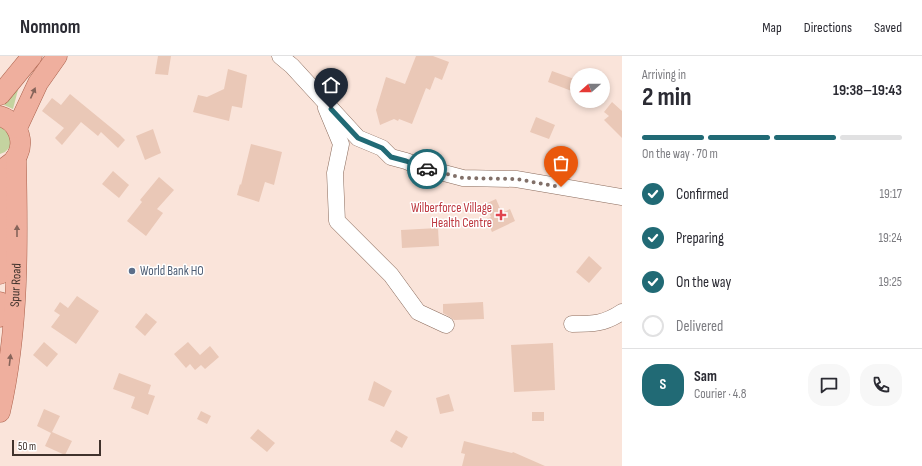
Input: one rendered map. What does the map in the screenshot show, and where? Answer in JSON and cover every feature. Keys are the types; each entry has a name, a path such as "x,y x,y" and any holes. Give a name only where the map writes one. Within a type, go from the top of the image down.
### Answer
{"main road":[{"path":"0,94 32,56"},
{"path":"0,116 8,119 17,128 38,83 57,56"},
{"name":"Spur Road","path":"0,412 8,376 4,311 17,225 16,157 20,149 21,142 17,128"},
{"path":"0,169 11,163 16,157"},
{"name":"Spur Road","path":"0,177 2,191 0,274"}],"street":[{"path":"280,56 292,66 358,138 382,148 391,157 463,178 516,179 622,198"},
{"path":"322,100 341,144 335,173 337,221 391,275 418,312 446,325"},
{"path":"572,324 601,323 611,320 622,312"}],"green space":[{"path":"20,82 13,109 4,105"},
{"path":"0,125 11,133 11,146 5,152 0,154"}],"building":[{"path":"158,56 171,56 168,75 155,74"},
{"path":"416,56 433,56 449,62 442,80 435,77 430,90 426,88 412,124 399,119 398,121 394,119 380,125 376,110 386,77 405,84"},
{"path":"228,69 247,75 242,108 232,106 229,121 193,112 198,95 207,97 224,89"},
{"path":"552,71 570,77 570,90 548,82"},
{"path":"70,94 125,140 118,148 101,132 98,136 81,122 62,145 55,138 64,128 42,111 52,98 61,105"},
{"path":"612,102 622,111 622,138 604,120 609,116 604,112 607,108 610,108"},
{"path":"536,117 555,125 549,139 530,132"},
{"path":"153,129 161,153 145,160 136,136"},
{"path":"251,144 282,152 274,185 265,182 259,202 237,195 240,184 241,185"},
{"path":"113,171 129,185 119,198 102,184"},
{"path":"159,177 174,190 157,209 163,213 146,236 127,221 142,202 140,200"},
{"name":"Wilberforce Village Health Centre","path":"496,199 502,213 510,209 515,221 492,232 486,219 491,217 485,204"},
{"path":"438,228 439,246 402,248 401,230"},
{"path":"589,256 602,268 589,283 576,272"},
{"path":"77,296 99,311 76,344 51,327 60,315 54,311 60,302 68,308"},
{"path":"483,302 484,319 454,320 443,313 443,304"},
{"path":"146,313 157,322 145,336 135,327"},
{"path":"44,342 58,354 47,367 33,355"},
{"path":"188,342 200,355 210,346 219,357 205,369 201,365 195,370 190,364 186,368 174,354"},
{"path":"553,343 555,390 514,392 511,345"},
{"path":"119,373 151,385 148,394 155,396 148,415 131,408 135,397 113,389"},
{"path":"374,381 392,391 384,407 368,400"},
{"path":"449,394 454,411 440,414 436,398"},
{"path":"44,409 60,416 52,432 72,441 65,455 45,446 51,433 37,426"},
{"path":"201,411 211,416 207,424 197,419"},
{"path":"532,412 544,412 544,421 532,421"},
{"path":"258,429 275,443 267,452 250,438"},
{"path":"396,430 408,437 402,448 390,441"},
{"path":"464,441 513,452 545,466 462,466 465,454 461,453"}],"way so far":[{"path":"427,169 444,172 463,178 516,179 561,187"}],"place":[{"name":"Wilberforce Village Health Centre","path":"501,215"},
{"name":"World Bank HO","path":"132,271"}],"route":[{"path":"331,109 358,138 382,148 391,157 427,169"}]}
